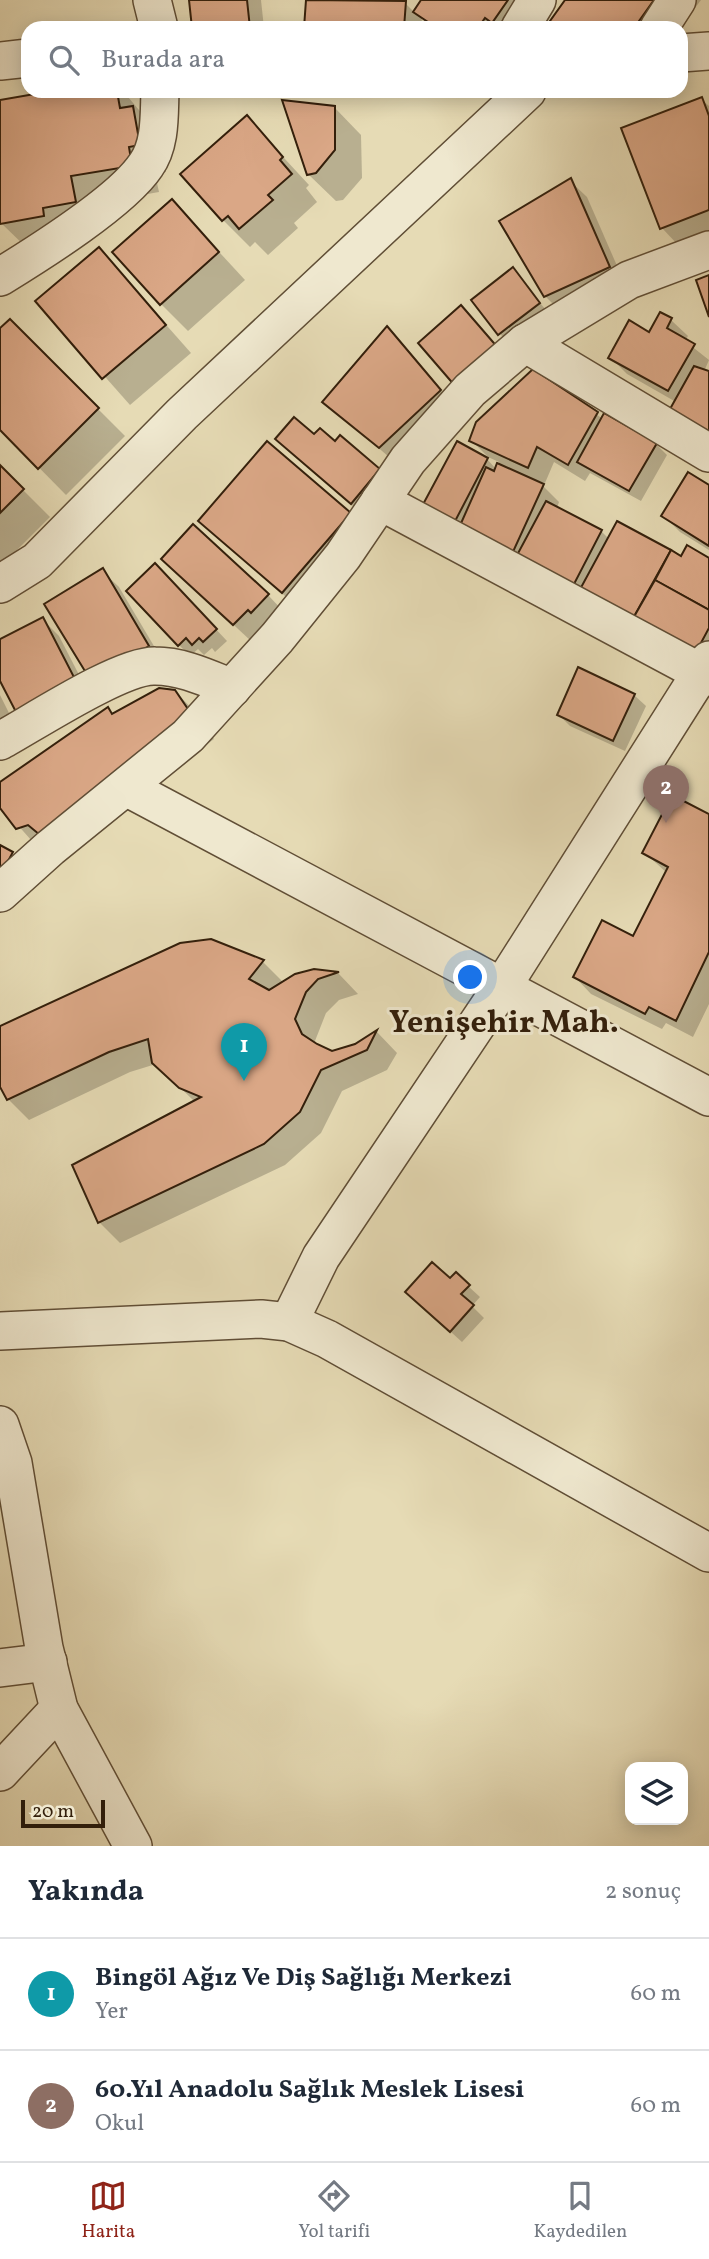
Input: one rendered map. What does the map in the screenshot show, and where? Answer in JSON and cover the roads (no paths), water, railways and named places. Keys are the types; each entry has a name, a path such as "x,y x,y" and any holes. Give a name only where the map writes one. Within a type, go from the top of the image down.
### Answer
{"street":[{"path":"152,0 157,21"},
{"path":"524,21 537,0"},
{"path":"664,21 677,0"},
{"path":"688,52 709,51"},
{"path":"0,61 21,59"},
{"path":"0,277 38,253 122,190 147,164 158,137 160,98"},
{"path":"0,584 37,561 182,414 484,135 520,98"},
{"path":"0,893 188,736 343,556 408,460 470,390 526,343 629,281 709,250"},
{"path":"526,343 709,453"},
{"path":"289,1322 321,1257 502,987 707,670 380,501"},
{"path":"0,741 102,683 152,665 187,670 232,688"},
{"path":"126,787 709,1097"},
{"path":"0,1331 261,1319 289,1322 327,1339 709,1553"},
{"path":"0,1425 13,1463 48,1662 60,1709 133,1846"},
{"path":"0,1668 48,1662"},
{"path":"0,1772 60,1709"}],"place":[{"name":"60.Yıl Anadolu Sağlık Meslek Lisesi","path":"666,823"},
{"name":"Bingöl Ağız Ve Diş Sağlığı Merkezi","path":"244,1081"}],"district":[{"name":"Yenişehir Mah.","path":"504,1024"}]}
